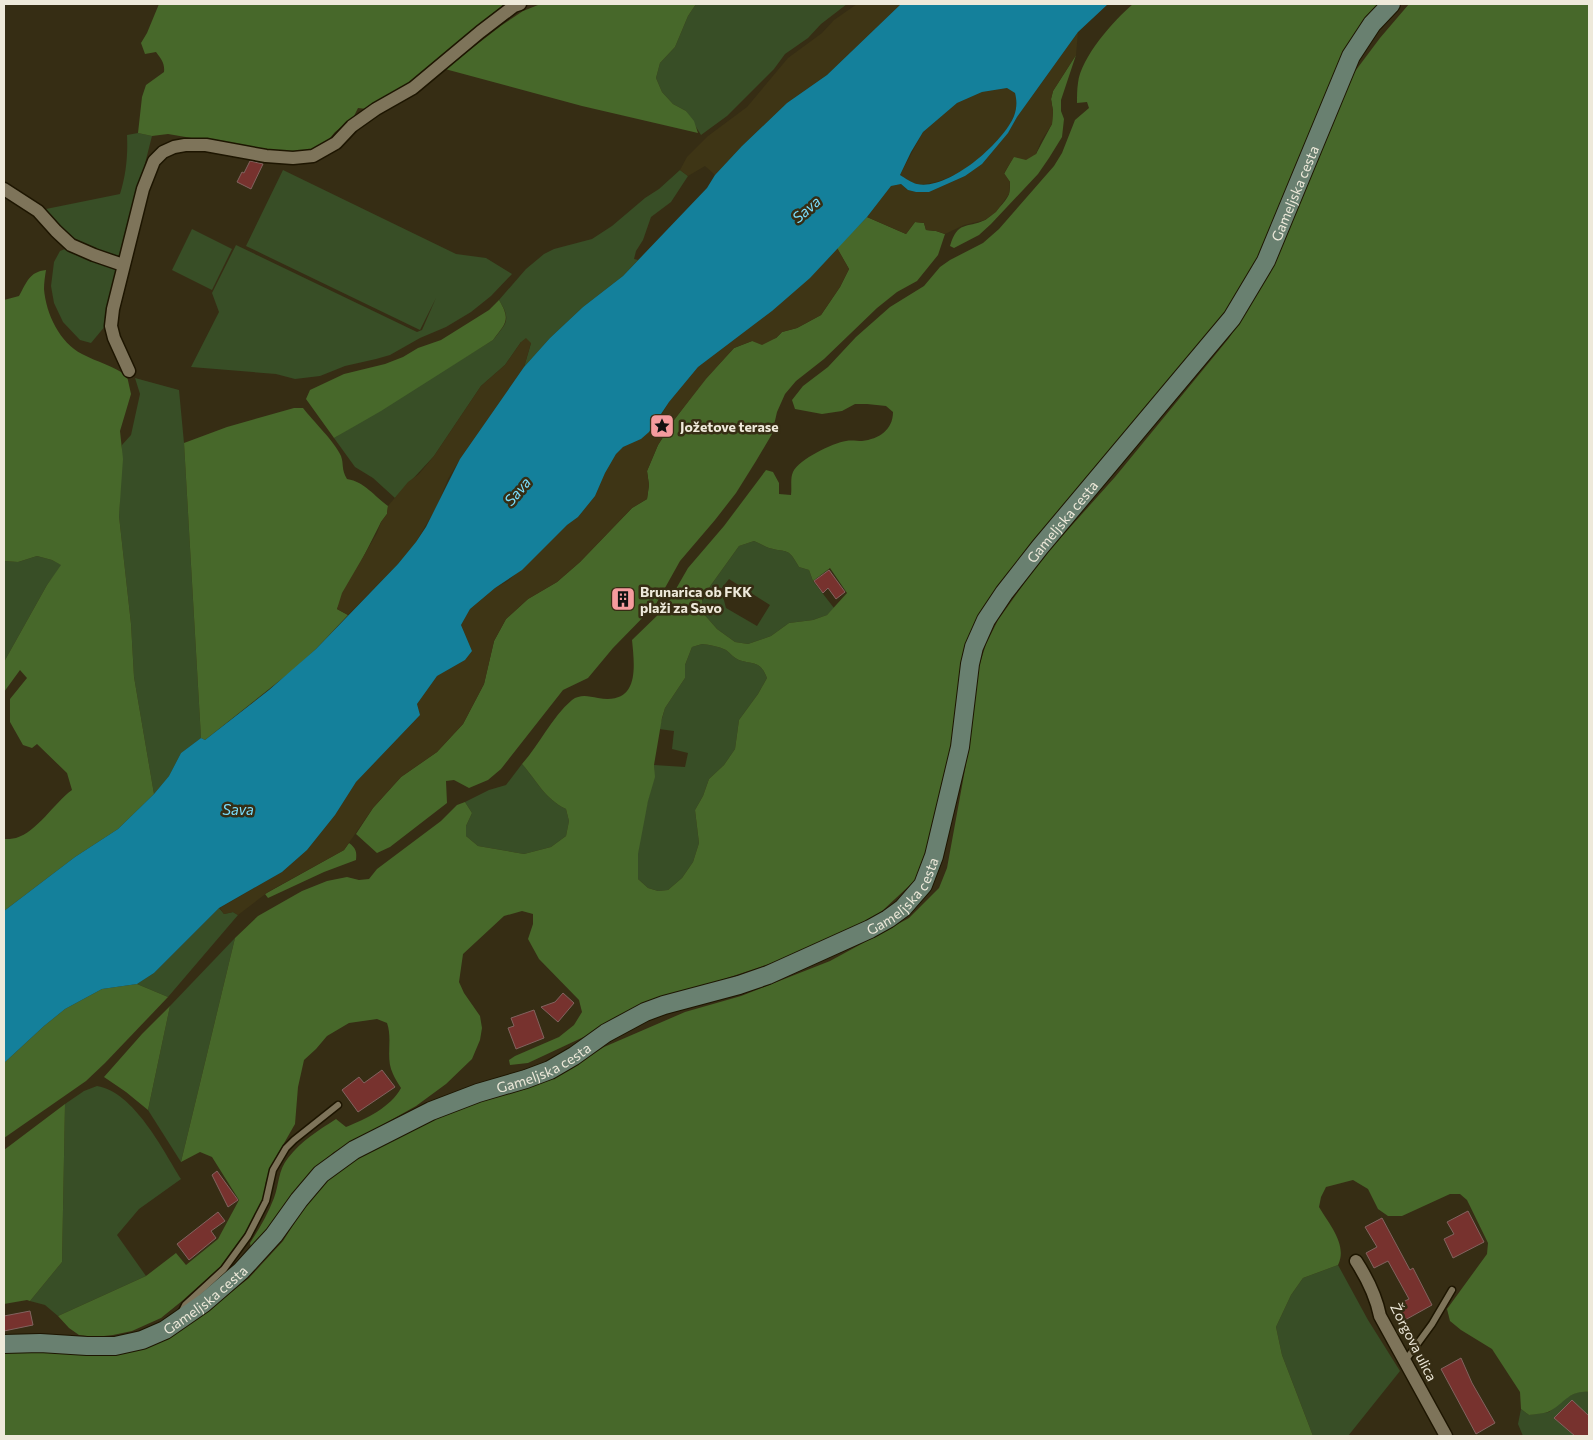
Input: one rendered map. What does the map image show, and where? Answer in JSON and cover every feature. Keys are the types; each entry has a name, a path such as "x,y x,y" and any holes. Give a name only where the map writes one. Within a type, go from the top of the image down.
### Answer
{"street":[{"path":"129,371 114,338 111,326 113,309 143,189 154,161 163,152 185,145 206,146 266,156 293,158 313,156 336,143 352,126 413,88 480,32 514,6 520,4"},
{"name":"Gameljska cesta","path":"4,1344 40,1343 115,1346 142,1340 174,1325 241,1271 274,1235 299,1200 321,1174 354,1150 431,1111 478,1093 526,1080 550,1070 574,1056 606,1033 645,1012 740,984 811,956 888,919 914,896 923,885 929,872 941,830 960,747 970,664 974,647 986,620 1040,546 1232,318 1266,261 1351,56 1372,24 1390,4"},
{"path":"4,190 38,211 71,245 94,256 123,265"},
{"name":"Žorgova ulica","path":"1356,1260 1367,1279 1380,1316 1446,1436"}],"lane":[{"path":"174,1325 185,1305 224,1269 248,1236 266,1201 273,1170 286,1148 338,1105"},
{"path":"1405,1360 1432,1324 1452,1290"}],"green space":[{"path":"159,4 504,4 411,83 367,109 358,108 353,118 335,132 326,143 304,153 280,153 168,134 152,136 138,133 142,97 146,85 164,72 161,59 156,52 145,54 141,43"},
{"path":"696,4 847,4 821,24 808,38 785,54 774,69 727,116 701,135 686,111 673,104 662,92 656,78 660,63 675,47 688,16"},
{"path":"696,4 688,16 675,47 660,63 656,78 662,92 673,104 686,111 694,121 698,133 582,106 445,69 523,11 538,5"},
{"path":"1133,4 1381,4 1233,306 1026,552 959,689 949,764 924,872 881,912 853,928 790,957 652,1005 528,1063 510,1065 509,1060 515,1056 559,1037 574,1025 582,1012 579,1000 539,959 528,939 533,924 533,914 522,911 504,916 463,954 459,982 464,993 480,1016 482,1028 480,1040 472,1059 446,1084 416,1106 334,1152 315,1169 268,1230 251,1248 250,1243 274,1198 282,1167 293,1152 310,1136 336,1119 346,1127 377,1112 397,1095 401,1088 391,1068 387,1023 377,1019 349,1023 327,1036 304,1060 298,1087 295,1124 275,1159 266,1181 263,1202 253,1222 220,1267 161,1318 132,1331 95,1337 79,1335 69,1328 58,1316 146,1276 176,1253 186,1265 218,1239 239,1200 212,1157 200,1152 181,1162 235,938 258,916 302,891 327,881 347,877 359,880 369,879 377,869 441,821 457,805 465,802 472,813 466,826 466,836 478,846 524,854 551,847 566,836 569,821 566,809 558,805 547,795 522,764 558,715 572,700 584,696 611,699 621,696 628,690 632,682 634,662 632,640 665,608 688,568 724,526 766,470 773,472 779,483 779,494 791,495 792,474 796,467 809,457 840,442 862,441 874,438 888,429 893,412 886,406 855,404 842,411 822,414 795,409 792,400 803,386 828,367 856,337 890,307 924,286 940,267 983,243 999,229 1054,166 1062,153 1075,120 1089,108 1087,102 1077,103 1078,83 1085,62 1108,29","holes":["754,541 790,554 799,567 809,570 813,581 830,568 847,593 827,615 813,620 789,623 771,636 748,644 735,642 717,629 703,613 702,600 739,546","702,644 726,650 739,660 756,664 762,668 767,678 739,720 735,749 724,765 709,779 703,796 695,810 699,843 693,862 682,878 668,890 658,891 648,888 638,879 638,854 648,801 655,777 654,765 662,718 665,708 685,678 685,665 692,647"]},
{"path":"1409,4 1589,4 1589,1392 1572,1395 1548,1412 1529,1415 1521,1409 1520,1392 1492,1349 1450,1321 1447,1309 1487,1254 1488,1243 1467,1200 1460,1194 1450,1194 1402,1216 1388,1216 1378,1209 1368,1189 1353,1180 1326,1187 1319,1207 1339,1242 1341,1250 1338,1265 1303,1278 1291,1295 1276,1327 1282,1355 1313,1436 4,1436 4,1350 126,1353 152,1345 172,1336 204,1314 249,1278 283,1241 312,1195 333,1171 359,1153 432,1118 559,1075 604,1047 685,1012 741,996 830,961 909,918 939,888 947,868 966,764 977,673 986,644 998,620 1040,561 1115,477 1229,338 1259,291 1272,266 1353,74"},
{"path":"1076,55 1061,100 1061,111 1064,119 1062,137 1049,158 1038,174 979,235 954,248 950,246 956,232 963,227 985,220 1005,201 1009,193 1010,182 1004,174 1014,156 1036,154 1052,124 1053,111 1051,99 1053,91"},
{"path":"138,133 152,136 122,254 117,256 103,254 72,241 41,210 120,194 126,165 127,135"},
{"path":"283,170 456,254 486,258 512,274 491,296 471,312 446,327 420,338 390,355 345,366 320,376 295,379 276,374 191,367 219,312 212,293 236,245 417,332 422,330 436,298 420,330 246,246"},
{"path":"680,170 688,176 671,202 651,217 643,240 636,251 634,259 638,260 623,276 583,307 550,338 524,367 531,343 521,342 505,365 481,386 434,456 395,498 373,478 355,467 334,438 493,340 506,322 505,313 499,300 526,269 544,254 554,249 592,239 612,226"},
{"path":"867,217 906,234 915,222 924,223 926,230 945,234 938,255 917,281 897,292 877,308 824,359 796,381 785,394 777,412 772,434 736,493 680,561 656,604 613,648 588,678 563,690 501,769 488,780 469,788 454,780 446,781 447,803 390,847 377,853 356,834 373,808 401,777 437,752 463,724 484,684 494,641 506,619 528,599 557,582 580,562 632,508 647,499 649,485 647,471 658,445 705,379 734,348 752,341 776,338 782,332 797,328 821,315 840,287 849,269 837,248"},
{"path":"192,229 232,249 212,290 172,270"},
{"path":"65,249 114,267 117,276 106,325 91,343 80,340 63,322 54,303 51,286 54,262 60,251"},
{"path":"46,270 45,299 51,318 61,335 67,343 82,354 117,369 127,376 131,394 120,431 123,459 119,516 131,624 134,677 154,794 118,829 75,857 4,911 4,839 16,838 31,830 72,790 67,773 37,744 32,748 23,745 10,722 10,699 27,678 20,670 4,692 4,662 47,585 61,565 52,560 37,556 18,562 4,561 4,300 19,296 32,275"},
{"path":"499,300 506,317 504,325 493,340 381,411 334,438 306,399 310,390 344,374 385,364 403,357 418,348 441,340 489,310"},
{"path":"135,378 179,390 184,443 201,738 181,753 169,776 154,794 134,677 131,624 119,516 122,445 131,435 140,394"},
{"path":"294,408 303,408 334,444 341,456 347,479 364,486 388,506 387,514 381,522 337,609 348,615 293,670 205,740 201,738 184,443 227,427"},
{"path":"754,541 769,548 787,552 799,567 809,570 813,581 834,608 827,615 813,620 789,623 771,636 748,644 735,642 717,629 703,613 702,601 739,546","holes":["729,579 770,605 757,626 726,608 721,589"]},
{"path":"37,556 62,565 47,585 4,662 4,561 18,562"},
{"path":"702,644 726,650 739,660 756,664 762,668 767,678 739,720 735,749 724,765 709,779 703,796 695,810 699,843 693,862 682,878 668,890 658,891 648,888 638,879 637,870 640,841 653,780 654,765 685,767 688,753 672,749 674,731 659,729 665,708 685,678 685,665 692,647"},
{"path":"522,764 547,795 558,805 566,809 569,821 566,836 551,847 524,854 478,846 466,836 466,826 472,813 465,802 489,790 506,785"},
{"path":"349,843 356,850 356,860 324,872 268,898 265,894 344,850"},
{"path":"219,908 224,914 233,912 238,915 168,997 137,984 154,973"},
{"path":"235,938 181,1162 148,1110 170,1006"},
{"path":"137,984 168,997 86,1081 4,1138 4,1063 65,1009 102,989"},
{"path":"170,1006 148,1110 104,1077"},
{"path":"97,1086 123,1099 135,1110 156,1138 181,1179 139,1209 117,1235 146,1276 58,1316 45,1305 30,1301 62,1262 65,1104 84,1091"},
{"path":"65,1104 62,1262 30,1301 4,1304 4,1150"},
{"path":"1338,1265 1368,1320 1400,1371 1348,1436 1313,1436 1282,1355 1276,1327 1291,1295 1303,1278"},
{"path":"1580,1391 1589,1392 1589,1436 1523,1436 1518,1424 1521,1409 1529,1415 1549,1412 1567,1397"}],"sand":[{"path":"857,4 901,4 827,75 787,103 715,175 705,166 688,176 680,170 687,157 708,136 747,107 788,58 822,33 834,20"},
{"path":"1078,32 1076,55 1053,91 1051,99 1053,111 1052,124 1041,141 1036,154 1026,160 1014,157 1004,173 1010,182 1009,194 996,212 985,220 964,225 945,234 926,230 924,223 915,222 906,234 867,217 891,186 901,184 908,190 929,192 965,176 1008,133 1017,117"},
{"path":"1007,88 1015,93 1016,110 1014,116 1000,139 977,160 951,176 925,184 915,183 900,175 923,132 957,103 982,92"},
{"path":"837,248 849,269 840,287 821,315 797,328 782,332 776,338 762,345 752,341 734,348 706,379 674,420 658,445 647,471 649,485 647,499 632,508 580,562 557,582 528,599 506,619 494,641 484,684 463,724 437,752 401,777 373,808 344,850 268,892 238,915 233,912 224,914 220,908 282,872 307,850 335,815 356,782 420,715 417,704 437,676 465,660 472,651 461,625 470,609 495,588 508,581 567,525 578,517 595,496 616,454 623,447 641,439 698,367 772,311"},
{"path":"526,338 531,343 524,367 460,459 448,479 437,506 416,542 398,564 348,615 337,609 342,593 387,514 388,506 408,482 419,474 434,456 481,386 505,365"}],"water":[{"name":"Sava","path":"901,4 1108,4 1078,32 1017,117 1008,133 982,164 965,176 929,192 908,190 901,184 891,186 867,217 810,278 772,311 698,367 669,402 649,432 641,439 623,447 616,454 595,496 578,517 567,525 522,570 495,588 470,609 461,625 472,651 465,660 437,676 417,704 420,715 356,782 335,815 307,850 282,872 219,908 154,973 137,984 102,989 65,1009 4,1063 4,911 75,857 118,829 154,794 169,776 181,753 201,738 205,740 269,690 316,649 398,564 416,542 426,527 460,459 524,367 550,338 583,307 623,276 707,188 715,175 742,146 787,103 827,75","holes":["1007,88 1015,93 1016,110 1008,127 999,139 973,163 944,180 930,184 917,184 900,175 923,132 957,103 982,92"]}],"building":[{"path":"250,161 263,164 251,189 237,182"},
{"path":"829,570 845,592 836,599 828,588 823,593 814,581"},
{"path":"563,993 574,1003 558,1022 541,1007 555,1002"},
{"path":"534,1010 544,1038 516,1049 508,1028 514,1026 511,1018"},
{"path":"382,1070 395,1087 358,1112 342,1090 359,1077 364,1083"},
{"path":"217,1171 238,1200 228,1207 212,1175"},
{"path":"1468,1211 1484,1242 1453,1258 1444,1239 1454,1234 1447,1222"},
{"path":"218,1212 225,1221 211,1231 216,1238 189,1260 177,1244"},
{"path":"1382,1218 1410,1270 1413,1268 1432,1305 1405,1320 1397,1305 1409,1299 1388,1261 1374,1268 1366,1253 1377,1247 1365,1227"},
{"path":"30,1311 33,1325 4,1331 4,1316"},
{"path":"1461,1358 1472,1383 1495,1423 1476,1434 1441,1369"},
{"path":"1572,1400 1589,1416 1589,1436 1575,1436 1554,1418"}],"place":[{"name":"Jožetove terase","path":"662,426"},
{"name":"Brunarica ob FKK plaži za Savo","path":"623,599"}]}
